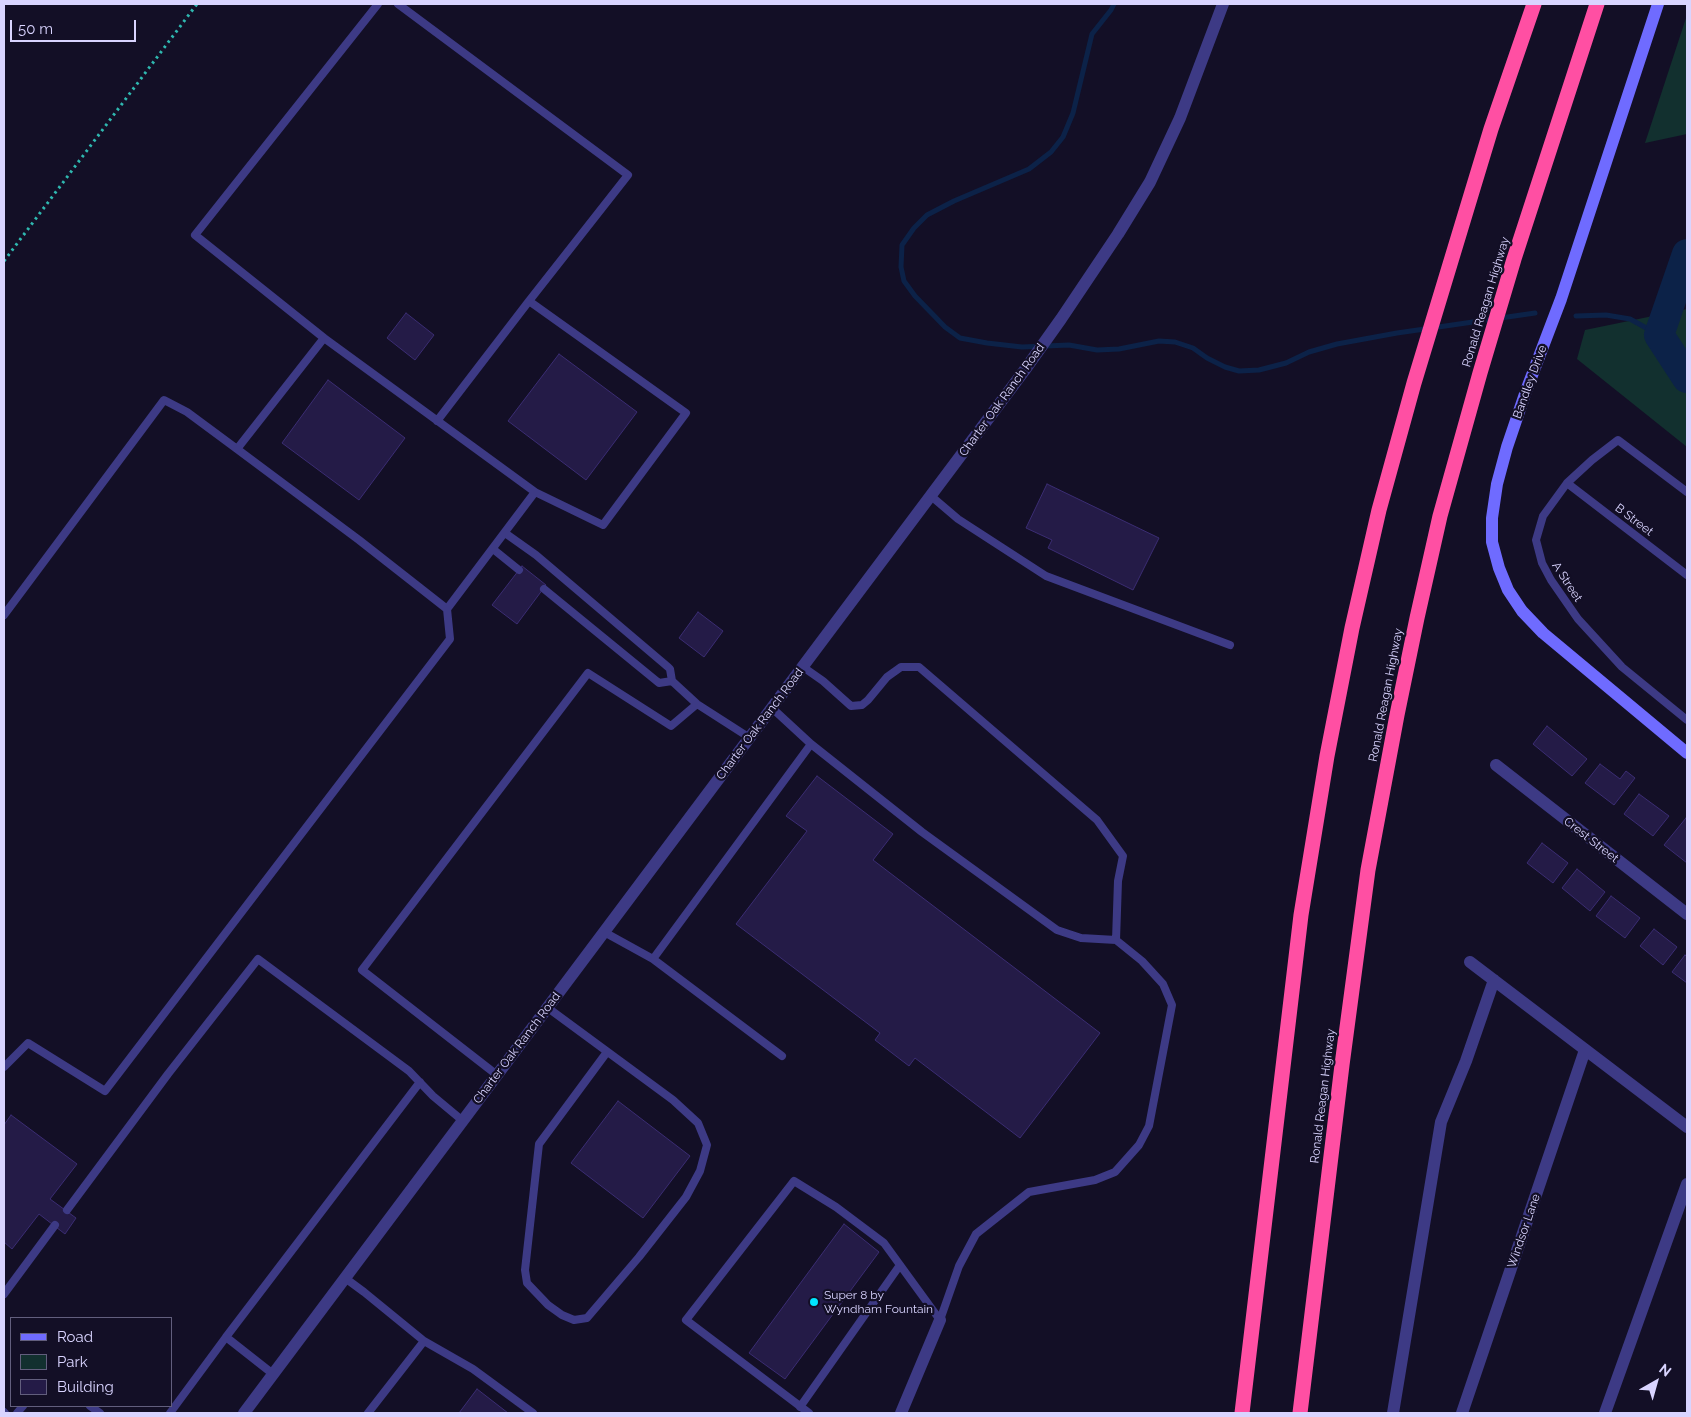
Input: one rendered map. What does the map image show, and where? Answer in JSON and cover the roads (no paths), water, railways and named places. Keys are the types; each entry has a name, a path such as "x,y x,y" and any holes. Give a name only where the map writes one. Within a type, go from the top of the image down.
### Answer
{"highway":[{"path":"1242,1413 1301,915 1325,765 1352,628 1377,519 1414,384 1491,129 1534,4"},
{"name":"Ronald Reagan Highway","path":"1300,1413 1343,1056 1370,860 1396,715 1440,516 1480,373 1597,4"},
{"path":"1306,1413 1314,1298"}],"street":[{"name":"Charter Oak Ranch Road","path":"244,1413 931,496 1061,319 1150,182 1180,118 1223,4"},
{"name":"Bandley Drive","path":"1658,4 1561,299 1507,447 1497,484 1492,518 1492,542 1499,568 1508,590 1522,611 1542,633 1687,754"},
{"name":"Crest Street","path":"1496,765 1687,914"},
{"path":"1470,962 1687,1127"},
{"path":"1393,1413 1441,1122 1466,1061 1494,980"},
{"name":"Windsor Lane","path":"1462,1413 1585,1050"},
{"path":"1605,1413 1687,1184"},
{"path":"903,1413 940,1320"}],"lane":[{"path":"378,4 195,235 324,338 535,492 603,525 686,413 529,301"},
{"path":"398,4 628,175 437,421"},
{"path":"236,448 324,338"},
{"path":"4,615 164,400 187,412 236,448 447,609"},
{"name":"A Street","path":"1687,492 1618,440 1567,483 1543,516 1536,540 1542,562 1551,580 1578,619 1622,667 1687,720"},
{"name":"B Street","path":"1567,483 1687,575"},
{"path":"4,1067 28,1043 105,1091 450,639 447,609 535,492"},
{"path":"931,496 958,519 1046,576 1230,645"},
{"path":"505,533 536,555 668,667 672,681 697,704 750,738"},
{"path":"493,549 519,570"},
{"path":"544,589 659,683 672,681"},
{"path":"803,666 851,706 862,705 887,677 902,667 919,668 1097,820 1122,856 1118,881 1116,940"},
{"path":"498,1075 362,970 588,673 671,726 697,704"},
{"path":"772,708 811,744 922,832 1057,930 1081,938 1116,940 1142,961 1163,984 1172,1005 1149,1126 1139,1145 1115,1172 1095,1180 1029,1192 976,1234 959,1266 940,1320"},
{"path":"653,959 811,744"},
{"path":"604,932 653,959 782,1056"},
{"path":"67,1210 168,1074 258,959 409,1071 433,1096 463,1121"},
{"path":"548,1008 673,1100 698,1123 707,1145 700,1171 686,1197 639,1257 587,1318 574,1320 562,1315 548,1305 528,1283 525,1270 539,1144 607,1052"},
{"path":"170,1413 420,1082"},
{"path":"808,1413 686,1320 794,1181 836,1207 884,1243 940,1320"},
{"path":"4,1294 56,1225"},
{"path":"800,1406 900,1265"},
{"path":"345,1278 424,1341 473,1369 532,1413"},
{"path":"226,1337 273,1374"},
{"path":"368,1413 424,1341"}],"waterway":[{"path":"1114,4 1092,34 1073,113 1063,137 1051,152 1029,169 954,201 927,215 914,228 902,245 901,267 904,281 915,296 945,327 960,338 1022,347 1069,345 1097,350 1119,349 1159,341 1175,342 1193,348 1225,367 1239,371 1259,370 1286,363 1309,352 1337,344 1397,333 1535,313"},
{"path":"1687,254 1659,335 1687,378"},
{"path":"1576,316 1606,315 1630,319 1659,335"}],"place":[{"name":"Super 8 by Wyndham Fountain","path":"814,1302"}]}
